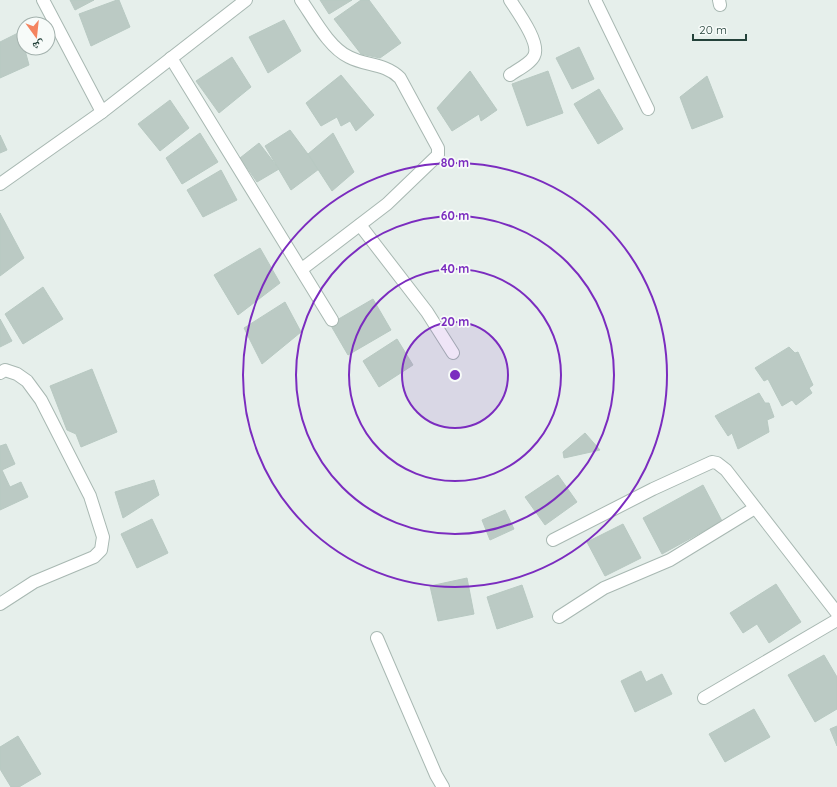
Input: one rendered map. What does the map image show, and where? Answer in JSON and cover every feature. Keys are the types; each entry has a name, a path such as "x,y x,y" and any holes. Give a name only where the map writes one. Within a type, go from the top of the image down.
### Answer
{"street":[{"path":"43,0 102,112"},
{"path":"0,184 102,112 246,0"},
{"path":"301,0 338,50 348,57 383,66 395,72 400,78 438,148 438,155 388,204 302,269"},
{"path":"510,0 536,46 536,51 533,57 510,75"},
{"path":"595,0 648,109"},
{"path":"171,58 332,320"},
{"path":"360,225 427,312 452,353"},
{"path":"0,373 5,370 17,374 27,381 41,400 90,496 103,536 101,550 94,557 34,582 0,604"},
{"path":"553,540 653,489 712,462 718,463 726,470 837,613"},
{"path":"559,617 604,588 670,560 755,508"},
{"path":"704,698 837,620"},
{"path":"377,638 436,775 443,787"}],"building":[{"path":"70,0 94,0 75,10"},
{"path":"119,0 130,27 91,46 79,14"},
{"path":"320,0 352,0 329,14"},
{"path":"361,0 369,0 401,43 380,58 361,54 334,19"},
{"path":"284,20 301,51 268,73 249,37"},
{"path":"16,34 16,56 27,56 29,65 0,78 0,42"},
{"path":"579,47 594,79 572,89 556,58"},
{"path":"232,57 251,87 219,113 196,81"},
{"path":"470,71 497,110 481,121 479,114 452,131 437,108"},
{"path":"548,71 563,113 527,126 512,84"},
{"path":"341,75 374,115 356,131 350,121 341,126 337,117 321,126 306,103"},
{"path":"707,76 723,117 692,129 680,97"},
{"path":"599,89 623,129 598,144 574,104"},
{"path":"170,100 189,128 160,151 138,124"},
{"path":"290,130 319,169 291,190 265,146"},
{"path":"200,133 218,162 182,184 166,158"},
{"path":"333,133 354,172 332,191 308,154"},
{"path":"0,135 7,150 0,153"},
{"path":"259,143 279,169 257,182 240,158"},
{"path":"221,170 237,200 203,217 187,190"},
{"path":"0,213 24,258 0,276"},
{"path":"260,248 280,283 238,315 214,275"},
{"path":"43,287 63,319 23,344 5,314"},
{"path":"373,299 391,330 348,355 330,324"},
{"path":"285,302 301,332 262,364 244,328"},
{"path":"0,319 12,341 0,347"},
{"path":"397,339 413,365 379,387 363,361"},
{"path":"789,347 795,353 798,352 813,385 809,388 812,393 796,405 792,400 782,406 768,379 764,381 755,368"},
{"path":"92,369 117,432 81,447 76,434 67,430 50,386"},
{"path":"759,393 765,403 769,403 774,417 767,420 769,432 738,449 732,433 728,436 715,416"},
{"path":"585,433 600,450 564,458 563,452"},
{"path":"6,444 15,464 2,470 10,487 21,482 28,497 0,510 0,446"},
{"path":"558,475 577,502 545,525 525,497"},
{"path":"154,480 159,495 123,518 115,492"},
{"path":"703,485 722,521 662,554 643,518"},
{"path":"505,510 514,529 490,540 482,520"},
{"path":"152,519 168,553 137,568 121,534"},
{"path":"623,524 641,558 605,576 587,542"},
{"path":"467,578 474,614 438,621 430,586"},
{"path":"776,584 801,622 769,643 757,624 743,633 730,613"},
{"path":"522,585 533,617 497,629 487,597"},
{"path":"824,655 837,677 837,709 815,722 788,675"},
{"path":"641,671 646,682 662,674 672,694 635,712 621,681"},
{"path":"754,709 770,737 725,762 709,734"},
{"path":"837,726 837,746 830,729"},
{"path":"18,736 41,774 19,787 11,787 0,769 0,747"}]}
